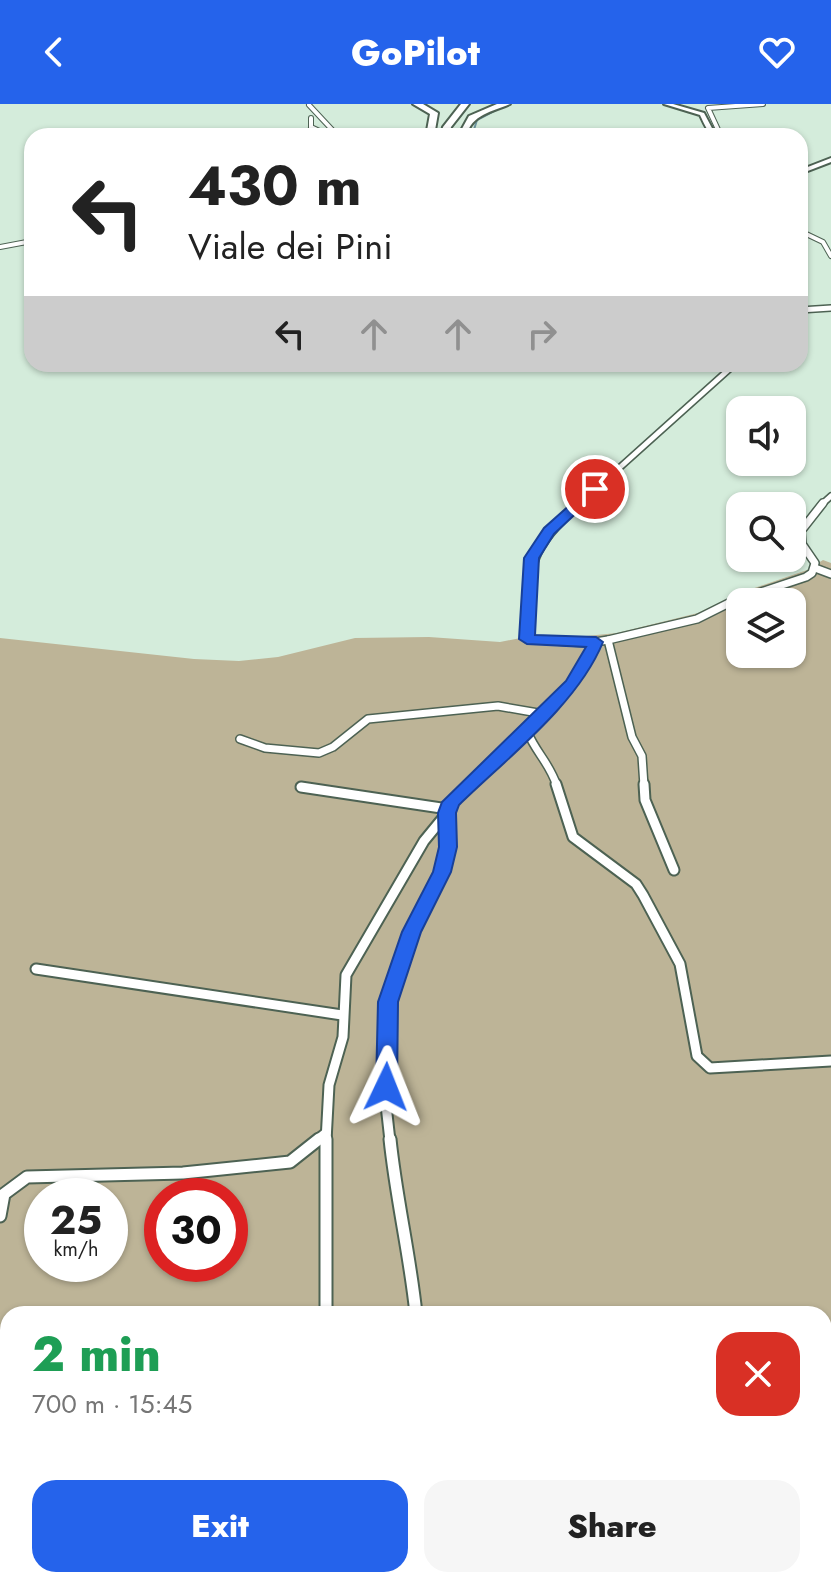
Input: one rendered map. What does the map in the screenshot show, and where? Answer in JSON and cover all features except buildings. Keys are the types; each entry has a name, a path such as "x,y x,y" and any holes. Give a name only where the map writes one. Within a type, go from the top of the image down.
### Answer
{"highway":[{"path":"417,104 434,113 431,128"},
{"path":"447,128 465,104"},
{"path":"454,128 472,104"},
{"path":"463,128 472,118 506,104"}],"main road":[{"path":"667,104 700,113 712,128"}],"street":[{"path":"716,128 708,108 763,104"},
{"path":"309,105 331,128"},
{"path":"311,118 311,127"},
{"path":"808,169 831,160"},
{"path":"808,235 823,242 831,256"},
{"path":"0,247 24,242"},
{"path":"808,309 831,308"},
{"path":"726,372 549,531 532,558 527,639 608,640 697,619 731,602 806,577 815,568 815,563 799,536 814,511 831,496"},
{"path":"815,568 831,574"},
{"path":"608,640 632,737 642,756 645,800 674,870"},
{"path":"415,1306 410,1252 397,1203 386,1105 388,1002 411,932 442,872 448,847 451,802 572,685 586,665 596,642"},
{"path":"240,739 265,748 319,753 333,747 368,719 498,706 544,714"},
{"path":"527,731 533,746 549,763 573,837 640,889 680,964 697,1056 710,1068 831,1061"},
{"path":"301,787 448,811"},
{"path":"326,1306 326,1133 329,1085 343,1037 346,975 424,841 448,811"},
{"path":"36,969 342,1015"},
{"path":"0,1216 4,1194 16,1182 27,1177 183,1173 271,1165 290,1162 326,1133"}],"shaded area":[{"path":"823,560 831,563 831,1306 0,1306 0,638 239,661 278,657 355,638 429,637 500,642 536,635 576,637 617,633 698,613 726,599 726,668 806,668 806,588 754,588 806,572"}],"waterway":[{"path":"474,128 477,120 496,110"}],"route":[{"path":"386,1087 388,1002 411,932 442,872 448,847 447,813 451,802 572,685 586,665 596,642 527,639 532,558 549,531 595,489"}]}
